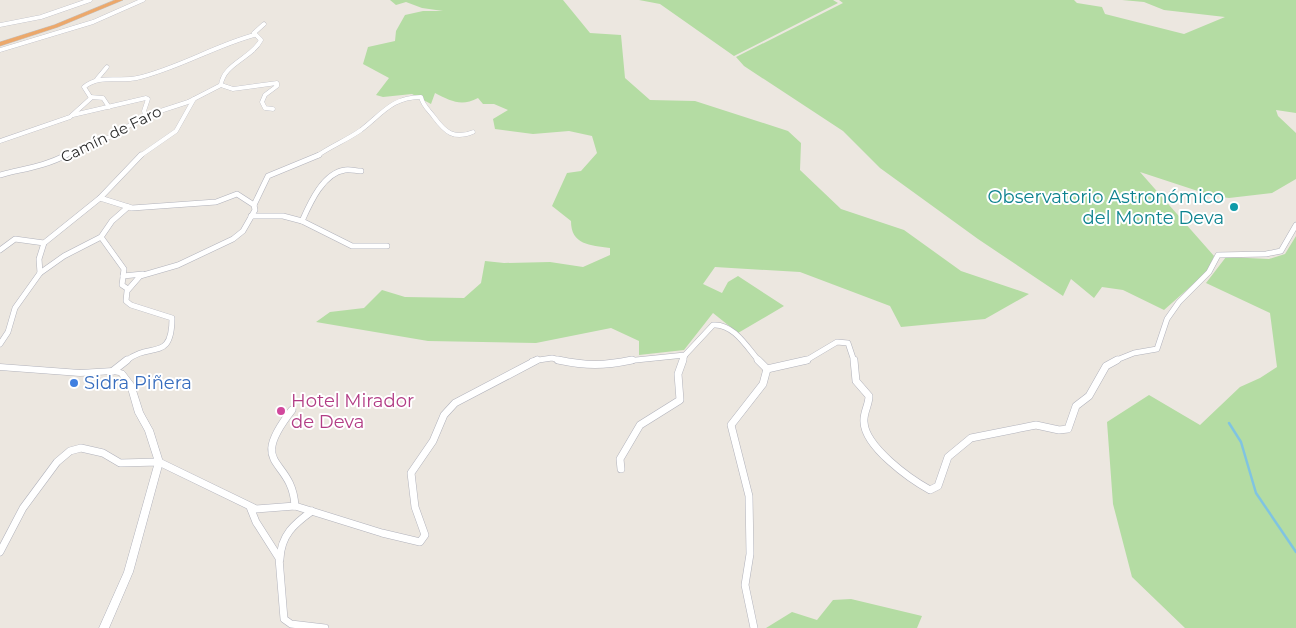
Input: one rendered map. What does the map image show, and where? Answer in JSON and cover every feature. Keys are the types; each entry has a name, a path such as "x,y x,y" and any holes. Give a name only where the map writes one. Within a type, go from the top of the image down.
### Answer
{"highway":[{"path":"0,40 50,24 109,0"},
{"path":"0,44 56,26 120,0"}],"street":[{"path":"0,25 41,17 90,0"},
{"path":"0,50 93,22 143,0"},
{"path":"97,79 136,78 221,45 254,35 264,24"},
{"path":"254,35 261,42 249,56 223,74 220,80 221,86 233,89 277,83 278,86 265,94 262,102 264,108 274,109"},
{"path":"108,67 97,79 84,87 91,97 102,98 109,106"},
{"name":"Camín de Faro","path":"0,175 27,167 52,163 75,150 112,136 145,116 194,99 221,86"},
{"path":"74,115 91,97"},
{"path":"0,141 74,115 147,98 145,116"},
{"path":"123,276 172,267 233,239 243,231 255,210 254,205 262,182 273,173 314,158 333,144 359,131 394,102 402,98 421,98 426,111 434,117 437,124 453,136 464,137 472,132"},
{"path":"40,273 39,259 44,244 100,198 136,158 176,131 194,99"},
{"path":"302,221 309,205 329,177 344,170 361,172"},
{"path":"100,198 128,208 216,202 237,194 254,205"},
{"path":"0,344 8,332 15,308 40,273 64,256 101,237 112,221 128,208"},
{"path":"251,216 283,216 302,221 348,245 387,246"},
{"path":"767,369 806,360 837,342 848,343 854,355 856,381 868,392 869,398 863,417 867,432 900,469 930,490 938,486 948,457 971,438 999,434 1036,425 1059,430 1068,429 1076,406 1089,398 1096,381 1111,362 1135,353 1153,352 1157,349 1167,319 1179,302 1210,272 1218,255 1238,253 1259,255 1281,251 1296,224"},
{"path":"101,237 124,269 122,285 128,289"},
{"path":"0,250 15,239 44,244"},
{"path":"113,371 129,358 166,345 172,337 172,318 164,313 132,306 126,301 128,289 146,273"},
{"path":"621,470 620,459 640,425 680,400 678,374 685,355 713,326 722,323 767,369 768,377 755,396 736,416 732,425 748,496 750,554 745,585 754,628"},
{"path":"0,552 23,508 57,462 70,451 86,448 125,463 159,462 250,507 278,509 294,506 382,533 420,542 425,535 416,507 411,473 433,441 444,415 455,403 508,377 538,359 552,358 594,366 634,359 685,355"},
{"path":"0,367 80,373 113,371 121,373 130,384 139,413 149,430 159,462 128,572 104,628"},
{"path":"292,410 279,424 274,433 271,452 276,466 292,488 294,506"},
{"path":"250,507 280,564"},
{"path":"312,511 291,527 284,536 280,551 283,591 281,610 284,620 293,626 325,628"}],"green space":[{"path":"390,0 563,0 590,33 621,35 625,78 650,100 695,101 788,131 801,143 800,170 841,209 904,230 961,271 1029,294 985,319 901,327 890,306 800,272 715,267 703,284 722,293 728,282 738,276 784,306 738,333 713,313 684,350 639,355 639,341 611,328 536,343 428,341 316,322 330,312 364,308 382,290 405,297 464,298 481,283 485,261 504,263 550,262 583,267 610,255 610,248 589,244 578,239 574,235 571,221 552,206 567,173 581,171 597,153 592,136 569,131 533,134 495,129 493,119 508,110 494,104 483,104 478,98 472,101 456,102 435,93 431,104 412,94 383,97 376,95 389,78 363,64 368,47 395,41 396,31 405,15 423,11 443,11 422,8 406,2 396,5"},
{"path":"639,0 833,0 838,3 734,56 660,4"},
{"path":"839,0 1074,0 1077,3 1102,7 1105,14 1184,34 1225,17 1164,10 1144,2 1122,0 1296,0 1296,113 1276,110 1278,116 1296,133 1296,179 1272,193 1229,198 1213,196 1140,172 1214,256 1207,272 1164,310 1123,290 1102,287 1094,298 1071,279 1063,296 978,239 880,168 843,131 744,66 736,57 843,3"},
{"path":"1296,236 1296,628 1185,628 1132,577 1113,504 1107,422 1149,395 1200,425 1240,387 1260,378 1277,367 1270,313 1206,283 1226,257 1269,259 1285,254"},
{"path":"851,599 922,616 917,628 766,628 792,612 817,620 833,600"}],"waterway":[{"path":"1229,423 1241,442 1256,493 1296,552"}],"place":[{"name":"Observatorio Astronómico del Monte Deva","path":"1234,207"},
{"name":"Sidra Piñera","path":"74,383"},
{"name":"Hotel Mirador de Deva","path":"281,411"}]}
